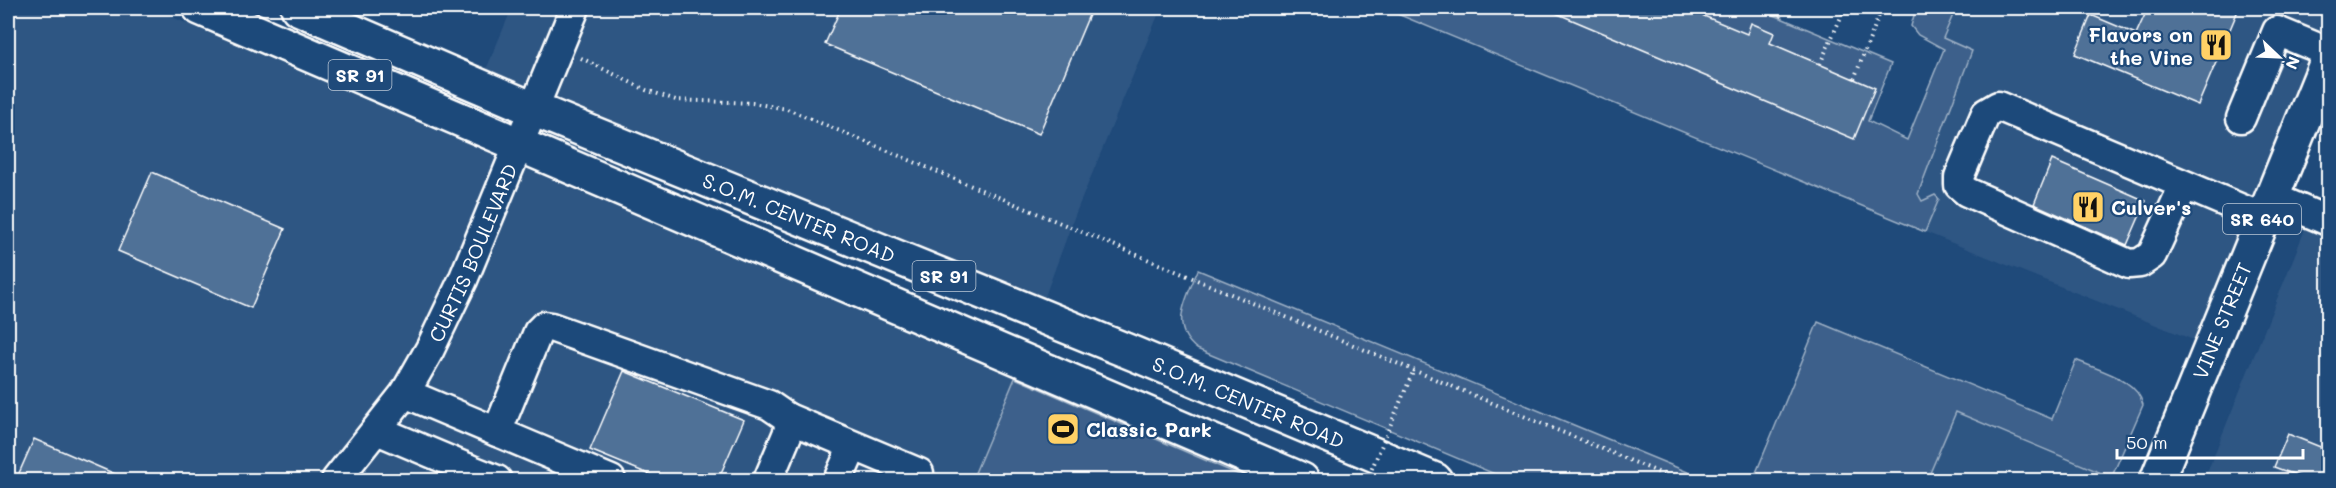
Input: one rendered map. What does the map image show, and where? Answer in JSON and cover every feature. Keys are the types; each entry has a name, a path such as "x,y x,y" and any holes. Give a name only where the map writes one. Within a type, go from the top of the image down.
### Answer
{"main road":[{"name":"S.O.M. CENTER ROAD","path":"200,8 1302,480"},
{"name":"S.O.M. CENTER ROAD","path":"298,8 533,109 1137,355 1435,480"},
{"name":"VINE STREET","path":"2157,480 2328,59"}],"street":[{"name":"CURTIS BOULEVARD","path":"336,480 405,393 430,349 463,280 575,8"},
{"path":"2241,118 2277,31 2328,52"},
{"path":"2184,184 2152,255 2140,263 2129,264 1967,192 1959,185 1959,177 1986,113 1998,106 2184,184 2267,207 2328,220"},
{"path":"497,432 538,332 544,326 769,405 788,418 919,473 916,480"},
{"path":"405,393 611,480"},
{"path":"768,480 789,430 788,418"},
{"path":"377,430 464,474 497,480"},
{"path":"838,480 853,446"}],"path":[{"path":"1780,18 1785,8"},
{"path":"1820,64 1845,8"},
{"path":"1854,79 1880,14"},
{"path":"559,47 646,90 676,100 752,103 787,109 1413,372 1677,480"},
{"path":"1367,480 1413,372"}],"shaded area":[{"path":"8,8 151,8 1015,378 972,480 346,480 349,446 320,480 8,480"},
{"path":"512,8 1161,8 1075,215 1044,299 485,72"},
{"path":"1383,8 1757,8 1891,64 1868,121 1907,140 1944,49 1918,35 1911,26 1916,8 1956,8 1943,38 1972,51 1918,194 1922,201 1935,195 1939,199 1925,232"},
{"path":"1956,8 2313,8 2328,13 2328,43 2201,343 1925,232 1939,199 1922,201 1918,194 1972,51 1943,38"},
{"path":"2306,227 2328,236 2328,480 2204,480"},
{"path":"1198,270 1707,480 1509,480 1197,349 1183,331 1182,311"},
{"path":"1818,322 2052,419 2076,360 2125,382 2133,388 2143,405 2113,474 2106,475 1956,412 1927,480 1753,480"},
{"name":"Classic Park","path":"1015,378 1251,480 972,480"},
{"path":"1956,412 2106,475 2104,480 1927,480"}],"building":[{"path":"841,8 1092,8 1039,134 825,44"},
{"path":"1544,8 1685,8 1747,34 1751,23 1774,33 1770,43 1875,88 1854,139"},
{"path":"2148,8 2239,8 2198,105 2075,54 2091,15 2136,34"},
{"name":"Culver's","path":"2052,160 2146,201 2127,245 2034,204"},
{"path":"152,172 285,229 251,308 118,251"},
{"path":"624,371 744,420 718,480 663,480 590,450"},
{"path":"2288,434 2328,450 2328,480 2309,480 2274,467"},
{"path":"34,439 129,480 16,480"}],"place":[{"name":"Flavors on the Vine","path":"2216,45"},
{"name":"Culver's","path":"2088,207"},
{"name":"Classic Park","path":"1063,429"}]}
